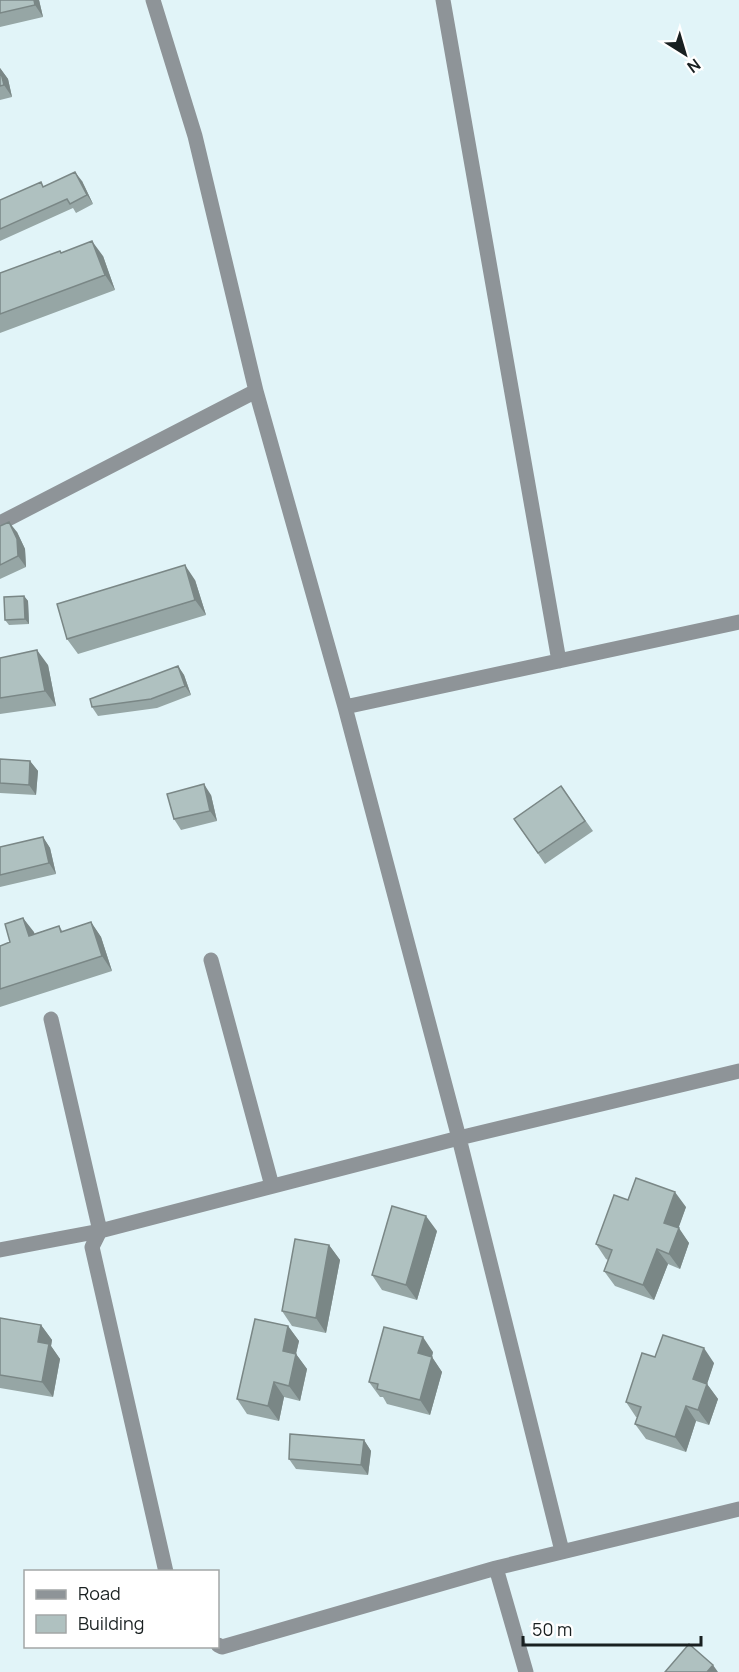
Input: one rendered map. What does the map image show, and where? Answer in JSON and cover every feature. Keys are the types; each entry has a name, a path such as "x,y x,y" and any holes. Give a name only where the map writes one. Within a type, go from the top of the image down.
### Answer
{"street":[{"path":"153,0 195,136 256,391 345,707 459,1138 562,1551"},
{"path":"443,0 560,661"},
{"path":"0,523 256,391"},
{"path":"345,707 739,622"},
{"path":"211,960 272,1186"},
{"path":"51,1018 100,1231 92,1247 166,1570"},
{"path":"0,1250 100,1231 459,1138 739,1071"},
{"path":"219,1646 222,1647 495,1568 739,1509"},
{"path":"495,1568 526,1672"}],"building":[{"path":"0,0 34,0 35,5 0,13"},
{"path":"0,69 4,85 0,86"},
{"path":"75,172 87,195 70,204 67,199 0,229 0,200 41,182 43,187"},
{"path":"92,241 105,275 0,314 0,273"},
{"path":"9,522 17,539 18,556 0,565 0,526"},
{"path":"185,565 195,600 67,639 57,604"},
{"path":"24,596 25,619 5,620 4,597"},
{"path":"37,650 45,691 0,698 0,658"},
{"path":"178,666 185,686 151,699 92,707 90,699"},
{"path":"0,759 30,761 29,785 0,783"},
{"path":"204,784 210,811 174,819 167,794"},
{"path":"561,786 585,821 538,853 514,819"},
{"path":"43,837 49,863 0,875 0,847"},
{"path":"23,918 29,936 59,926 61,932 91,922 102,956 0,989 0,946 10,942 5,924"},
{"path":"636,1178 675,1192 664,1223 679,1228 669,1254 657,1249 643,1285 604,1271 612,1250 596,1244 614,1195 628,1200"},
{"path":"392,1206 426,1216 406,1285 372,1275"},
{"path":"295,1239 329,1245 316,1318 282,1311"},
{"path":"0,1318 41,1325 38,1342 49,1344 42,1382 0,1375"},
{"path":"255,1319 288,1326 283,1351 296,1354 289,1386 274,1382 268,1406 237,1399"},
{"path":"384,1327 423,1337 418,1353 432,1357 420,1400 377,1389 378,1384 369,1382"},
{"path":"663,1335 704,1348 693,1379 707,1384 698,1410 686,1406 675,1437 635,1424 641,1407 626,1402 642,1353 655,1357"},
{"path":"290,1434 364,1440 361,1465 289,1459"},
{"path":"689,1644 713,1665 707,1672 665,1672"}]}
